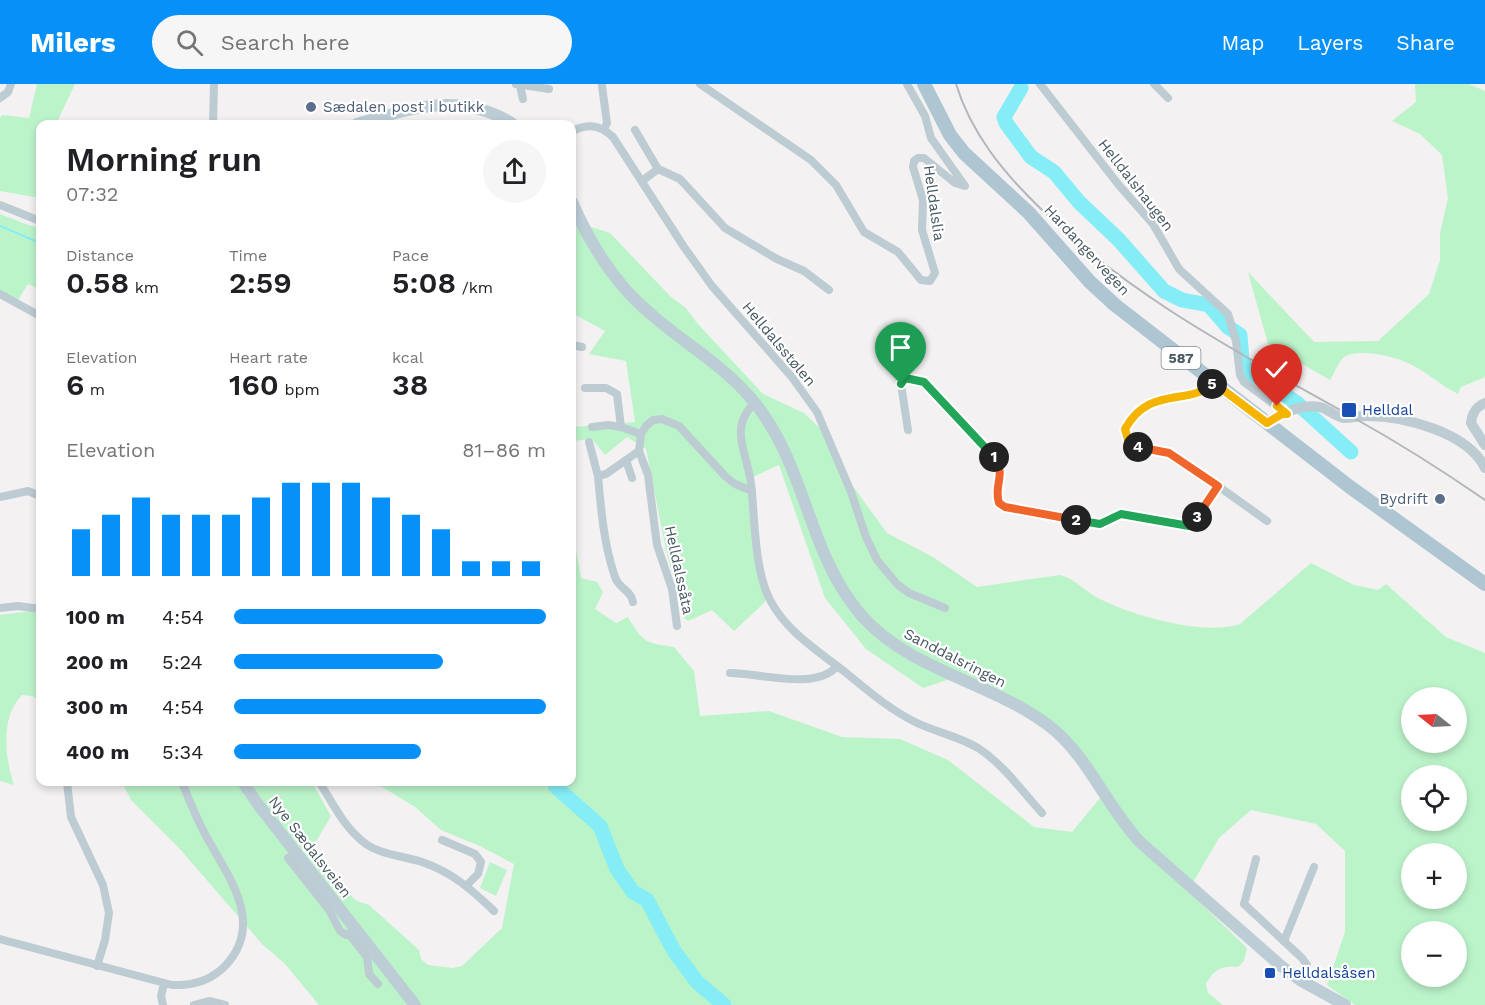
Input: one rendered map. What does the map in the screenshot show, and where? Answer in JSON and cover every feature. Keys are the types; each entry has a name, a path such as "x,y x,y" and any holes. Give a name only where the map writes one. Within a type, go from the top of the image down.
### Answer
{"main road":[{"name":"Hardangervegen","path":"924,84 944,123 964,153 1029,213 1090,282 1114,305 1279,433 1485,584"},
{"path":"372,120 442,104 480,110 504,120"},
{"name":"Sanddalsringen","path":"576,210 595,250 625,290 650,314 728,374 755,403 776,432 789,458 830,568 845,595 863,617 885,638 908,653 1023,709 1049,726 1075,751 1124,824 1140,842 1300,980 1345,1005"},
{"name":"Nye Sædalsveien","path":"246,786 352,932 415,1005"}],"street":[{"path":"0,98 8,92 11,84"},
{"path":"213,120 214,84"},
{"name":"Helldalslia","path":"700,84 811,160 836,185 864,232 898,252 921,280 926,282 933,278 935,273 923,239 923,200 913,167 914,161 924,158 955,183 965,186 941,155 928,130 925,116 908,84"},
{"name":"Helldalshaugen","path":"1040,84 1118,184 1153,224 1179,269 1228,314 1235,335 1238,364 1244,382 1290,412"},
{"path":"1154,84 1168,98"},
{"path":"523,99 518,85 549,89"},
{"path":"576,129 584,125 604,129 607,123 602,86"},
{"path":"928,130 944,123"},
{"name":"Helldalsstølen","path":"604,129 613,137 712,286 791,376 817,412 877,560 897,584 909,593 945,608"},
{"path":"635,130 658,170 680,179 725,228 777,259 804,271 829,290"},
{"path":"642,181 658,170"},
{"path":"0,205 36,220"},
{"path":"0,294 36,314"},
{"path":"576,346 582,347"},
{"path":"908,430 901,399 901,384 905,378 914,378 924,382 932,390 996,460 1000,470 997,496 999,503 1005,507 1100,524 1121,514 1189,526 1211,499 1218,486"},
{"path":"1214,383 1205,391 1174,396 1144,407 1130,420 1125,429 1130,446 1169,453 1267,521"},
{"path":"585,388 606,388 617,394 621,427"},
{"path":"755,403 745,412 740,427 752,491 762,577 769,598 779,616 790,628 895,711 925,727 962,740 979,749 1012,778 1042,813"},
{"path":"1485,403 1478,406 1472,415 1471,423 1485,444"},
{"path":"1267,423 1282,414 1306,406 1318,407 1340,417 1378,417 1436,429 1474,451 1485,468"},
{"path":"1279,433 1290,412"},
{"path":"592,427 608,425 641,434 653,420 670,421 680,426 725,476 735,484 752,491"},
{"name":"Helldalssåta","path":"641,434 639,451 648,475 657,545 672,589 677,626"},
{"path":"589,442 598,476 610,558 616,579 620,586 630,593 633,602"},
{"path":"598,476 606,474 639,451"},
{"path":"626,460 632,478"},
{"path":"0,497 28,491 36,494"},
{"path":"0,608 18,606 36,608"},
{"path":"730,673 807,680 827,676 837,666"},
{"path":"67,786 71,817 103,885 109,913 105,940 97,966"},
{"path":"0,939 164,984 193,984 212,977 234,954 244,924 241,902 196,817 184,786"},
{"path":"324,786 345,825 365,843 379,850 434,867 467,885 494,911"},
{"path":"442,840 475,854 480,862 478,874 467,885"},
{"name":"Nye Sædalsveien","path":"288,858 329,910 340,931 352,932 367,957 369,974 378,984"},
{"path":"1256,859 1244,904 1284,940 1307,965 1300,980"},
{"path":"1284,940 1314,867"},
{"path":"163,1005 161,996 164,984"},
{"path":"194,1005 209,1001 225,1005"}],"green space":[{"path":"37,84 75,84 58,120 36,120 36,197 0,191 0,118 2,115 29,118"},
{"path":"1415,84 1469,84 1485,91 1485,377 1461,387 1458,394 1406,362 1373,354 1347,355 1340,361 1330,380 1268,344 1248,272 1314,342 1378,341 1429,294 1440,260 1440,233 1448,198 1442,155 1420,134 1392,121 1416,102"},
{"path":"0,214 36,227 36,288 28,284 18,300 0,291"},
{"path":"576,222 610,233 670,296 686,308 697,323 763,394 804,413 830,438 847,478 887,533 933,557 977,587 1060,575 1071,579 1100,599 1149,618 1189,626 1225,627 1240,624 1311,563 1354,585 1378,590 1386,584 1446,637 1485,653 1485,1005 1355,1005 1327,985 1345,932 1345,851 1316,824 1251,810 1219,838 1188,891 1247,948 1244,961 1238,967 1219,969 1206,984 1208,993 1223,1005 319,1005 285,964 262,944 179,848 131,800 124,786 314,786 331,816 311,850 333,880 357,901 369,905 419,950 421,959 428,965 452,968 462,966 502,928 514,864 480,846 441,830 415,807 381,786 576,786 576,550 581,578 597,582 603,592 595,609 616,623 628,617 637,632 646,640 674,647 694,671 700,716 769,711 842,737 900,739 948,760 1034,827 1072,832 1100,798 1050,722 950,679 923,688 866,649 825,598 779,465 753,477 765,602 734,631 712,610 688,621 684,618 666,550 646,449 627,437 605,455 592,439 576,441 576,427 635,422 626,361 589,354 605,331 576,315"},
{"path":"36,612 36,698 22,695 10,714 7,726 8,762 14,785 0,781 0,615"},
{"path":"490,862 507,870 496,896 480,888"}],"waterway":[{"path":"1021,88 1004,117 1031,157 1054,172 1079,202 1119,240 1164,291 1182,300 1209,305 1228,327 1240,335 1242,360 1248,371 1297,403 1351,452"},
{"path":"0,226 36,241"},
{"path":"556,786 600,826 617,869 633,892 647,900 674,951 697,982 724,1005"}],"railway":[{"path":"956,84 970,119 1001,166 1039,207 1111,269 1189,323 1388,437 1485,500"}],"place":[{"name":"Sædalen post i butikk","path":"311,107"},
{"name":"Helldal","path":"1349,410"},
{"name":"Bydrift","path":"1440,499"},
{"name":"Helldalsåsen","path":"1270,973"}],"route":[{"path":"901,384 905,378 914,378 924,382 996,460 1000,470 997,496 999,503 1005,507 1100,524 1121,514 1167,524 1189,526 1211,499 1218,486 1169,453 1130,446 1125,429 1130,420 1144,407 1162,399 1205,391 1214,383 1267,423 1282,414 1287,414 1277,406"}]}
